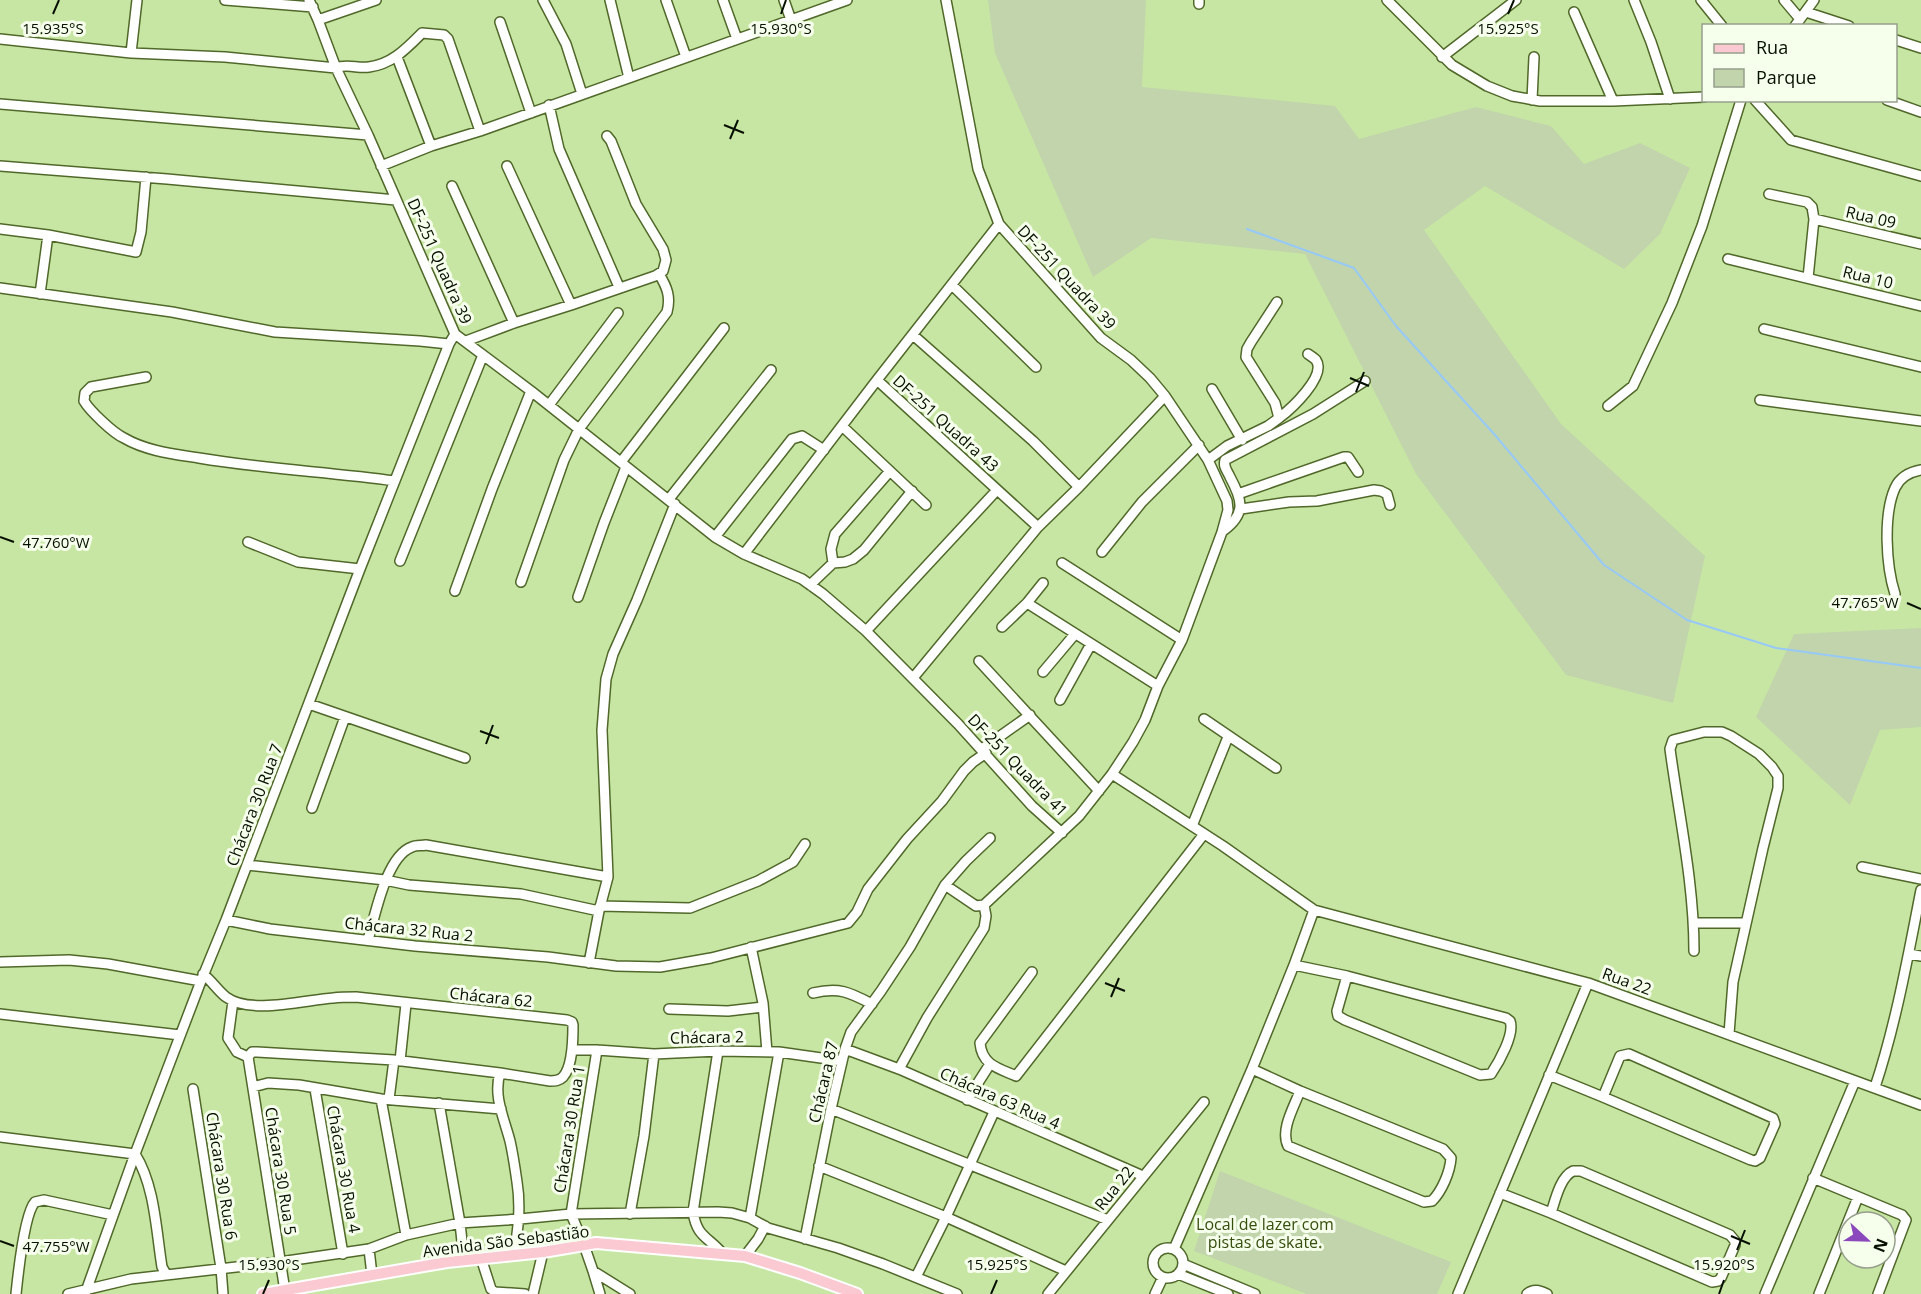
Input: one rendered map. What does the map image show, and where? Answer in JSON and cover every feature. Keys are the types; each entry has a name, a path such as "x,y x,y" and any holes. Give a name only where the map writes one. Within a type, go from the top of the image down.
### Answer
{"main road":[{"name":"Avenida São Sebastião","path":"264,1294 464,1260 543,1252 596,1243 745,1256 838,1290 857,1294"}],"street":[{"path":"131,53 137,0"},
{"path":"225,0 311,4"},
{"path":"318,20 376,0"},
{"path":"543,0 566,44 582,94"},
{"path":"610,0 629,78"},
{"path":"666,0 686,57"},
{"path":"723,0 737,39"},
{"path":"784,0 791,20"},
{"name":"DF-251 Quadra 39","path":"946,0 978,169 999,224 1101,338 1131,360 1165,396 1208,460 1227,501 1228,510 1222,532 1182,640 1158,686"},
{"path":"1402,0 1390,3 1442,57 1469,76 1512,96 1532,100 1612,101 1702,98"},
{"path":"1442,57 1516,0"},
{"path":"1634,0 1670,99"},
{"path":"1701,0 1720,24"},
{"path":"1784,0 1800,19 1835,24"},
{"path":"1800,19 1814,0"},
{"path":"381,166 431,146 480,131 841,1"},
{"name":"DF-251 Quadra 39","path":"311,4 336,68 368,135 454,334 531,391 715,537 744,554"},
{"path":"1574,12 1612,101"},
{"path":"500,22 531,112"},
{"path":"0,39 131,53 225,57 336,68 341,66 371,67 397,57 422,33 447,36 480,131"},
{"path":"1897,40 1921,48"},
{"path":"397,57 431,146"},
{"path":"1532,100 1534,57"},
{"path":"1608,406 1634,386 1672,303 1702,226 1740,102"},
{"path":"1757,102 1791,140 1921,176"},
{"path":"1893,102 1921,112"},
{"path":"0,104 368,135"},
{"path":"549,105 559,149 619,287"},
{"path":"465,341 659,274 665,266 663,249 640,212 607,136"},
{"path":"0,166 396,200"},
{"path":"507,166 571,305"},
{"path":"0,229 48,235 135,252 141,232 146,177"},
{"path":"452,186 514,323"},
{"path":"1769,194 1807,202 1812,207 1814,219 1808,278"},
{"name":"Rua 09","path":"1814,219 1921,244"},
{"name":"DF-251 Quadra 43","path":"999,224 877,380 1038,526"},
{"path":"40,294 48,235"},
{"name":"Rua 10","path":"1728,259 1921,306"},
{"path":"521,582 564,460 579,429 667,312 669,293 659,274"},
{"path":"951,285 1036,367"},
{"path":"0,288 172,312 275,332 449,344"},
{"path":"1277,302 1247,349 1246,357 1275,403 1280,417"},
{"path":"549,405 618,313"},
{"path":"578,597 624,465 724,328"},
{"path":"1764,328 1921,367"},
{"name":"Chácara 30 Rua 7","path":"86,1292 202,977 454,334"},
{"path":"913,335 1034,441 1079,487"},
{"path":"1208,460 1227,446 1268,426 1291,409 1317,377 1316,361 1308,354"},
{"path":"400,561 483,355"},
{"path":"589,963 599,908 608,876 602,750 603,702 613,654 637,600 672,502 771,370"},
{"path":"146,377 91,387 85,393 84,401 88,408 123,438 161,452 234,464 331,472 395,481"},
{"path":"744,554 877,380"},
{"path":"1222,532 1236,519 1241,509 1238,494 1224,467 1225,460 1303,420 1365,381"},
{"path":"1212,389 1242,440"},
{"path":"455,591 531,391"},
{"path":"913,678 1038,526 1079,487 1165,396"},
{"path":"1760,400 1921,421"},
{"path":"842,426 927,505"},
{"path":"715,537 792,439 802,436 824,450"},
{"path":"1102,552 1142,502 1199,445"},
{"path":"1238,494 1344,457 1352,461 1358,472"},
{"path":"1895,594 1888,533 1891,502 1902,478 1921,470"},
{"path":"833,563 831,549 835,534 890,471"},
{"path":"866,631 997,490"},
{"path":"1241,509 1317,501 1374,490 1387,494 1390,505"},
{"path":"810,585 833,563 853,559 864,550 912,491"},
{"path":"248,542 298,562 360,569"},
{"name":"DF-251 Quadra 41","path":"744,554 810,585 866,631 984,751 1032,806 1062,832 1100,791 1112,774 1145,720 1158,686"},
{"path":"1062,563 1182,640"},
{"path":"1002,627 1027,603 1042,583"},
{"path":"1027,603 1158,686"},
{"path":"1042,672 1075,633"},
{"path":"1060,700 1091,644"},
{"path":"979,661 1100,791"},
{"path":"309,704 465,758"},
{"name":"Chácara 32 Rua 2","path":"226,920 270,930 548,957 616,966 660,967 711,958 848,923 857,912 868,889 907,839 942,801 964,771 984,751 1030,715"},
{"path":"312,808 345,717"},
{"path":"1204,719 1276,768"},
{"path":"1694,951 1694,923 1670,749 1673,740 1678,738 1704,732 1722,732 1759,754 1778,776 1778,788 1733,982 1729,1034"},
{"path":"1192,826 1228,737"},
{"name":"Rua 22","path":"1112,774 1314,910 1588,983 1921,1105"},
{"path":"945,885 976,906 984,905 1062,832"},
{"path":"1032,972 980,1043 981,1053 990,1064 1016,1076 1204,834"},
{"name":"Chácara 87","path":"805,1239 831,1109 851,1032 910,947 945,885 990,838"},
{"path":"247,865 385,880 409,885 521,894 599,908 690,908 758,881 793,862 805,844"},
{"path":"368,940 385,880 400,855 410,847 426,846 608,876"},
{"path":"1862,867 1921,879"},
{"path":"1875,1087 1884,1061 1909,954 1921,890"},
{"path":"899,1070 927,1018 984,928 986,916 984,905"},
{"path":"1174,1249 1252,1068 1314,910"},
{"path":"1694,923 1746,923"},
{"path":"751,947 763,1007 767,1052"},
{"path":"1909,954 1921,956"},
{"path":"0,962 69,960 202,977 226,998 233,1001 228,1038 237,1052 248,1057 252,1052 397,1061 550,1081 557,1080 564,1075 572,1050"},
{"path":"1294,964 1347,976 1506,1017 1510,1021 1512,1032 1497,1066 1491,1074 1480,1075 1338,1016 1337,1011 1347,976"},
{"path":"1458,1294 1588,983"},
{"path":"813,993 830,989 846,991 872,1004"},
{"name":"Chácara 62","path":"233,1001 253,1005 278,1005 345,997 572,1022 572,1050"},
{"path":"406,1004 397,1061 385,1099 406,1235"},
{"path":"669,1009 728,1011 763,1007"},
{"path":"0,1014 180,1035"},
{"name":"Chácara 63 Rua 4","path":"845,1049 899,1070 1143,1176"},
{"name":"Chácara 2","path":"572,1050 654,1054 718,1051 779,1052 842,1061"},
{"name":"Chácara 30 Rua 1","path":"571,1214 597,1050"},
{"path":"718,1051 693,1212 695,1226 699,1232 722,1253"},
{"path":"750,1218 779,1052"},
{"path":"630,1214 644,1136 654,1054"},
{"path":"1550,1076 1755,1161 1760,1158 1775,1124 1775,1120 1769,1114 1629,1054 1620,1056 1603,1097"},
{"name":"Chácara 30 Rua 5","path":"248,1057 285,1291"},
{"path":"967,1100 990,1064"},
{"path":"1252,1068 1300,1091 1443,1149 1451,1158 1450,1166 1437,1196 1432,1201 1424,1202 1288,1146 1285,1141 1285,1132 1300,1091"},
{"path":"500,1073 497,1095 511,1144 518,1185 520,1219 514,1255"},
{"path":"1766,1294 1855,1081"},
{"path":"253,1086 284,1083 385,1099 501,1109"},
{"name":"Chácara 30 Rua 6","path":"193,1089 224,1294"},
{"name":"Chácara 30 Rua 4","path":"315,1089 344,1254"},
{"name":"Rua 22","path":"1048,1294 1204,1102"},
{"path":"439,1103 460,1222 464,1260"},
{"path":"831,1109 1108,1220"},
{"path":"916,1277 994,1112"},
{"path":"0,1137 135,1154 142,1165 148,1183 162,1268 166,1274"},
{"path":"819,1166 946,1217 1066,1271"},
{"path":"1500,1193 1712,1282 1721,1278 1735,1241 1730,1235 1581,1171 1568,1173 1551,1213"},
{"path":"1813,1178 1902,1215 1906,1220 1878,1294"},
{"path":"1819,1294 1858,1197"},
{"path":"16,1294 29,1213 35,1202 44,1200 113,1215"},
{"path":"68,1294 86,1292 131,1279 344,1254 369,1249 406,1235 460,1222 571,1214 693,1212 732,1213 750,1218 765,1226 849,1252 957,1294"},
{"path":"571,1214 600,1294"},
{"path":"745,1256 765,1226"},
{"path":"1166,1248 1174,1249 1182,1258 1183,1264 1178,1274 1171,1278 1156,1273 1153,1266 1154,1257 1158,1251 1166,1248"},
{"path":"369,1249 372,1275"},
{"path":"533,1294 543,1252"},
{"path":"481,1258 491,1289 495,1292 525,1294"},
{"path":"1183,1264 1255,1294"},
{"path":"592,1271 630,1294"},
{"path":"1178,1274 1228,1294"},
{"path":"1155,1294 1163,1277"},
{"path":"1527,1294 1536,1290 1547,1294"}],"green space":[{"path":"988,0 1146,0 1142,87 1335,106 1359,139 1476,107 1551,126 1584,164 1640,143 1690,168 1660,234 1624,269 1485,186 1424,230 1561,424 1705,556 1673,703 1566,675 1416,474 1305,254 1151,238 1093,277 995,53"},
{"path":"1921,628 1921,727 1880,730 1850,805 1756,717 1794,634"},
{"name":"Local de lazer com pistas de skate.","path":"1220,1171 1451,1262 1437,1294 1307,1294 1194,1251"}],"waterway":[{"path":"1247,229 1354,268 1396,326 1495,435 1604,565 1687,620 1776,648 1921,668"}]}
